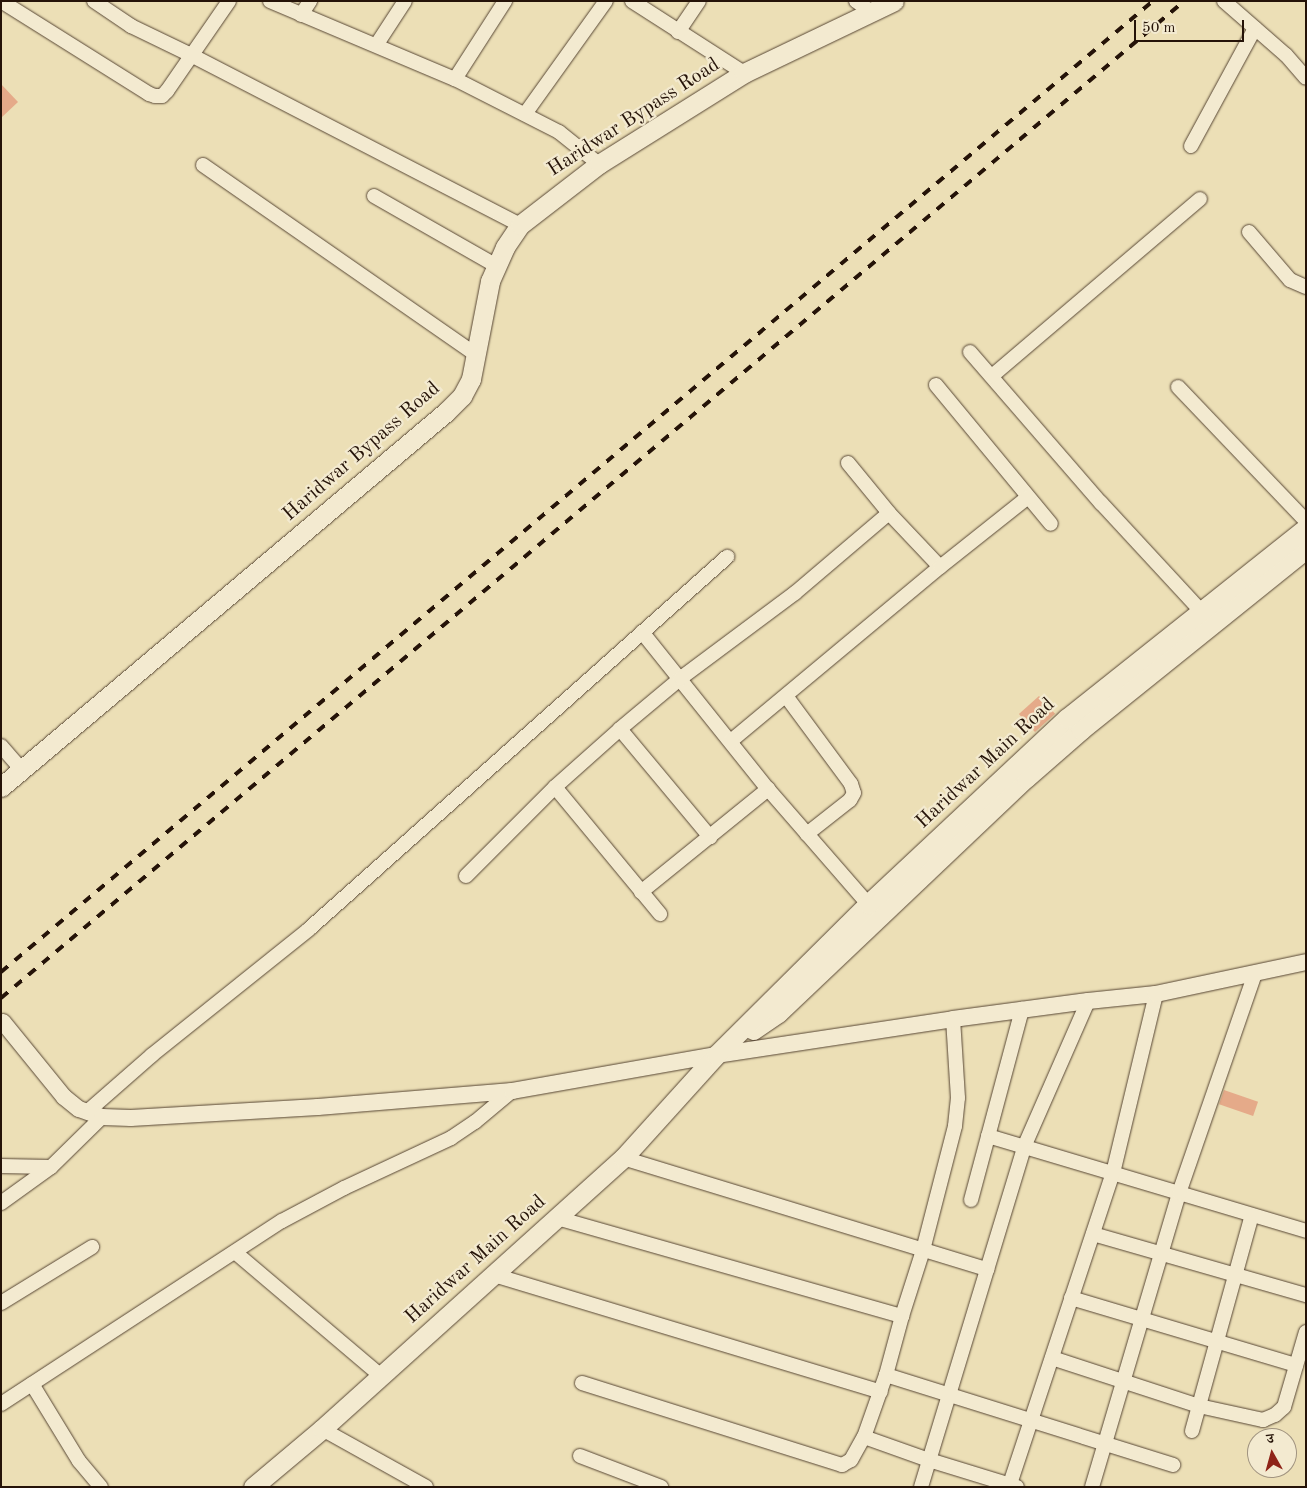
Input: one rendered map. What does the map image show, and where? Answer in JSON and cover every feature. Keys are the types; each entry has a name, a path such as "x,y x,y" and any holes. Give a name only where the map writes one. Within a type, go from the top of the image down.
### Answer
{"main road":[{"name":"Haridwar Bypass Road","path":"1,788 446,412 462,396 471,379 490,281 495,265 520,225 599,164 744,73 894,1"},
{"name":"Haridwar Main Road","path":"253,1487 322,1429 623,1158 716,1055 868,904 1067,718 1306,528"},
{"name":"Haridwar Main Road","path":"716,1055 778,1014 1019,784 1081,730 1306,549"}],"street":[{"path":"1,1 149,94 162,96 228,1"},
{"path":"94,1 131,26 191,55 520,225"},
{"path":"270,1 377,44 455,79 566,137 599,164"},
{"path":"301,15 310,1"},
{"path":"377,44 405,1"},
{"path":"455,79 505,1"},
{"path":"525,114 606,1"},
{"path":"632,1 744,73"},
{"path":"678,32 699,1"},
{"path":"856,1 872,12"},
{"path":"1224,1 1296,65 1306,78"},
{"path":"1191,146 1255,28"},
{"path":"203,165 476,355"},
{"path":"374,196 495,265"},
{"path":"992,376 1200,199"},
{"path":"1249,232 1290,280 1306,287"},
{"path":"970,352 1101,503 1201,611"},
{"path":"936,385 1051,524"},
{"path":"1178,387 1306,521"},
{"path":"848,463 889,513 940,567"},
{"path":"731,741 940,567 1028,497"},
{"path":"466,876 555,787 620,730 681,678 795,593 889,513"},
{"path":"1,1202 51,1167 95,1115 152,1055 310,929 727,557"},
{"path":"642,632 681,678 768,789 868,904"},
{"path":"786,696 850,784 854,793 850,800 807,834"},
{"path":"620,730 710,837"},
{"path":"1,746 22,770"},
{"path":"555,787 660,914"},
{"path":"641,892 768,789"},
{"path":"3,1022 64,1097 79,1109 95,1115 131,1118 512,1091 716,1055 1022,1009 1156,994 1306,962"},
{"path":"1092,1487 1179,1193 1255,974"},
{"path":"864,1437 1012,1486 1031,1420 1113,1173 1156,994"},
{"path":"921,1487 1024,1147 1088,1001"},
{"path":"971,1200 1022,1009"},
{"path":"582,1383 842,1465 851,1460 864,1437 881,1392 923,1250 955,1126 958,1098 953,1020"},
{"path":"1,1404 309,1205 451,1138 475,1122 512,1091"},
{"path":"988,1136 1306,1231"},
{"path":"623,1158 987,1269"},
{"path":"1,1166 51,1167"},
{"path":"1192,1431 1252,1215"},
{"path":"557,1218 902,1316"},
{"path":"1093,1234 1306,1295"},
{"path":"1,1303 92,1247"},
{"path":"236,1253 381,1376"},
{"path":"494,1275 881,1392"},
{"path":"1072,1298 1296,1365"},
{"path":"1052,1358 1199,1406 1263,1420 1275,1415 1284,1407 1306,1332"},
{"path":"886,1375 1173,1465"},
{"path":"32,1384 80,1460 101,1487"},
{"path":"322,1429 426,1487"},
{"path":"580,1456 661,1487"}],"building":[{"path":"1,84 18,102 1,118"},
{"path":"1039,696 1055,714 1035,732 1019,714"},
{"path":"1224,1090 1258,1102 1253,1116 1219,1104"}],"railway":[{"path":"1,972 1153,1"},
{"path":"1,998 1184,1"}]}
